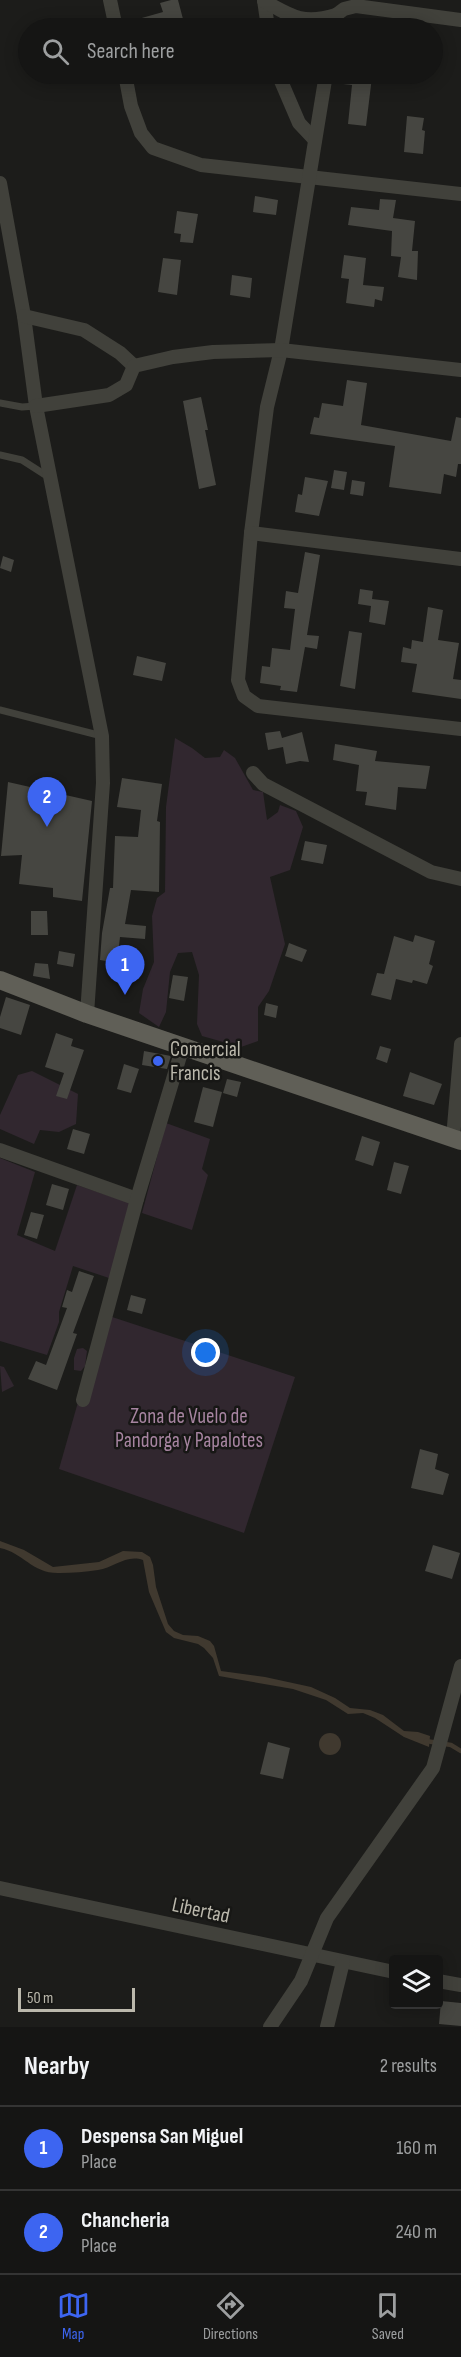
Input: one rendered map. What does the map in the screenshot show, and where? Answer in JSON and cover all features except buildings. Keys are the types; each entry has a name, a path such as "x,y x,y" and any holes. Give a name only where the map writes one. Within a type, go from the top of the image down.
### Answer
{"main road":[{"path":"0,980 87,1014 457,1139"}],"street":[{"path":"110,0 114,18"},
{"path":"264,0 301,18"},
{"path":"264,0 267,18"},
{"path":"338,18 344,9 356,6 461,20"},
{"path":"127,84 131,106 141,133 153,148 201,165 461,194"},
{"path":"282,84 299,123 315,140"},
{"path":"324,84 281,350 267,407 251,533 238,680 244,696 258,706 461,729"},
{"path":"0,183 24,315 36,405 102,736 103,783 87,1014"},
{"path":"24,315 84,330 120,353 134,366"},
{"path":"134,366 173,357 213,352 281,350 461,370"},
{"path":"36,405 109,395 126,386 134,366"},
{"path":"251,533 461,559"},
{"path":"253,773 263,784 431,872 461,879"},
{"path":"457,1139 461,1044"},
{"path":"82,1400 137,1198 183,1046"},
{"path":"0,1150 137,1198"},
{"path":"270,2027 301,1981 327,1918 433,1768 461,1666"},
{"name":"Libertad","path":"0,1888 389,1971"},
{"path":"327,2027 343,1962"},
{"path":"443,1982 461,1985"}],"lane":[{"path":"0,403 21,407 36,405"},
{"path":"0,455 22,460 52,479"},
{"path":"0,710 102,736"}],"green space":[{"path":"175,738 205,758 220,757 224,750 235,758 253,790 263,792 267,820 278,812 280,805 296,811 303,827 290,870 270,877 285,944 269,991 258,1007 258,1041 241,1047 202,1036 197,1024 199,975 192,952 178,953 170,972 166,1012 159,1027 139,1013 143,989 154,962 152,916 157,898 165,892 166,807"},
{"path":"32,1071 78,1094 76,1124 59,1132 40,1130 34,1144 0,1129 0,1115 18,1075"},
{"path":"166,1123 210,1139 202,1169 208,1175 192,1230 142,1213"},
{"path":"0,1158 35,1172 17,1235 55,1251 77,1185 133,1204 109,1278 73,1266 59,1312 59,1322 47,1355 0,1341"},
{"name":"Zona de Vuelo de Pandorga y Papalotes","path":"103,1314 295,1377 244,1533 59,1469"},
{"path":"83,1348 87,1351 85,1366 81,1371 74,1370 77,1349"},
{"path":"0,1366 4,1367 14,1386 2,1392"}],"shaded area":[{"path":"0,1541 24,1550 53,1567 99,1562 123,1551 142,1552 150,1557 153,1565 156,1587 168,1624 174,1631 183,1635 198,1636 210,1641 214,1646 221,1671 311,1687 350,1708 370,1710 383,1715 404,1731 430,1736 429,1747 404,1737 375,1718 363,1713 348,1714 326,1700 293,1689 219,1676 213,1658 204,1648 198,1644 174,1638 166,1632 149,1592 143,1560 126,1560 93,1571 50,1572 35,1567 16,1554 0,1548"},
{"path":"330,1733 338,1736 341,1744 338,1752 330,1755 322,1752 319,1744 322,1736"}],"waterway":[{"path":"426,1741 451,1745 461,1751"}],"place":[{"name":"Chancheria","path":"47,827"},
{"name":"Despensa San Miguel","path":"125,995"},
{"name":"Comercial Francis","path":"158,1061"}]}
